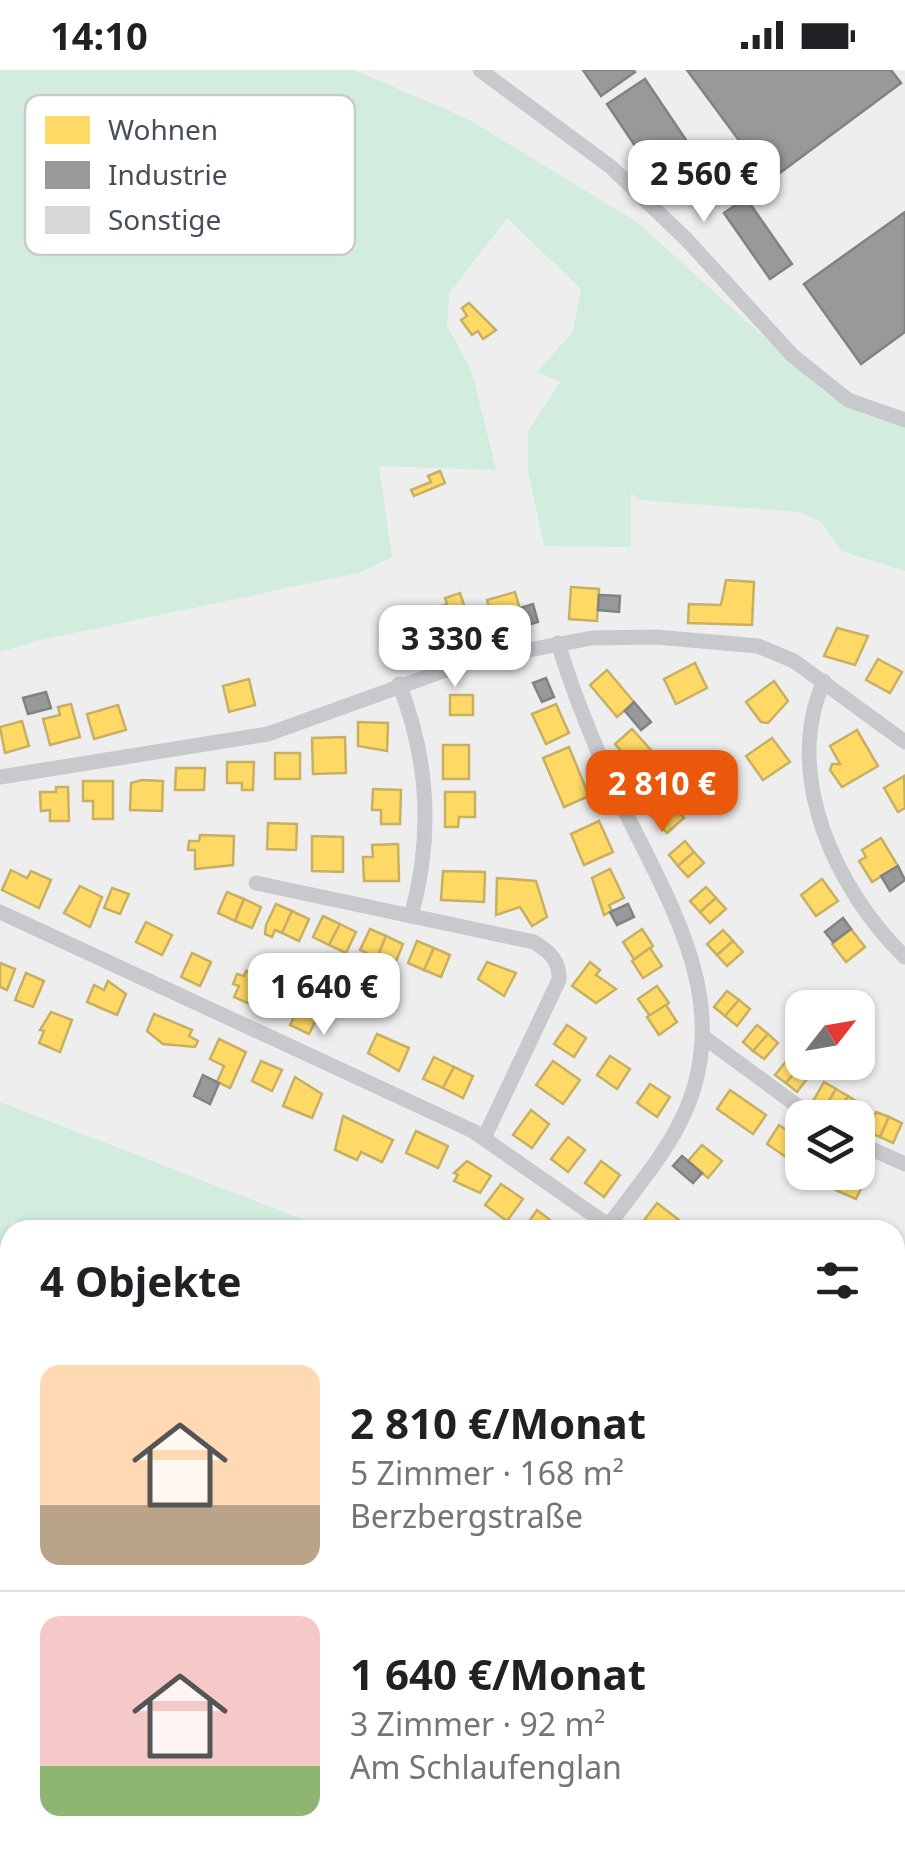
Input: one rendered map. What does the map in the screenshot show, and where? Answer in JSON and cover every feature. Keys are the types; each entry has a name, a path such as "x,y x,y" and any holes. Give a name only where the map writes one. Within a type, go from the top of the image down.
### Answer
{"street":[{"path":"480,70 612,167 688,240 792,355 848,400 905,420"},
{"path":"0,777 268,734 316,720 398,684 472,660 558,643 656,637 736,642 794,661 905,742"},
{"path":"558,643 602,762 690,948 702,994 706,1038 690,1100 674,1135 617,1220"},
{"path":"824,681 809,739 818,815 859,900 905,957"},
{"path":"398,684 426,790 426,830 411,916"},
{"path":"256,883 534,942 548,950 560,969 559,980 484,1138"},
{"path":"0,912 484,1138 601,1220"},
{"path":"706,1038 790,1100"},
{"path":"875,1151 905,1164"}],"green space":[{"path":"0,70 354,70 466,118 637,222 830,397 867,416 905,424 905,571 841,551 821,522 800,512 639,500 631,493 631,547 544,546 528,471 528,431 561,381 536,373 573,331 581,289 507,218 449,294 447,325 472,372 496,470 379,466 392,557 359,573 36,641 0,652"},
{"path":"0,1102 304,1220 12,1220 0,1220"}],"building: Wohnen":[{"path":"469,303 496,330 483,339 478,331 472,335 461,320 467,316 462,308"},
{"path":"440,471 445,483 414,496 411,490 431,482 428,476"},
{"path":"726,580 754,582 752,625 688,623 689,604 721,605"},
{"path":"571,587 599,589 597,621 569,619"},
{"path":"515,592 525,626 495,628 487,600"},
{"path":"460,593 472,629 448,637 438,607 447,604 445,598"},
{"path":"837,628 868,636 855,665 824,656"},
{"path":"878,659 902,672 890,693 866,680"},
{"path":"695,663 707,688 676,704 664,679"},
{"path":"607,670 634,702 617,717 590,685"},
{"path":"249,679 255,705 229,712 223,686"},
{"path":"774,681 788,701 768,723 761,722 746,702"},
{"path":"450,695 473,695 473,715 450,715"},
{"path":"71,704 80,737 50,745 43,719 60,715 58,707"},
{"path":"556,704 569,733 546,744 532,714"},
{"path":"118,705 126,730 94,739 87,714"},
{"path":"22,721 29,746 5,753 0,727"},
{"path":"358,722 388,723 387,751 358,746"},
{"path":"632,729 660,760 643,775 615,744"},
{"path":"857,730 878,766 842,787 830,770 832,764 840,764 830,746"},
{"path":"345,737 346,773 313,774 312,738"},
{"path":"772,738 790,762 763,780 746,756"},
{"path":"443,745 469,745 469,779 443,779"},
{"path":"569,747 589,796 564,807 543,758"},
{"path":"275,753 300,753 300,779 275,779"},
{"path":"227,762 254,762 253,790 242,790 242,783 227,783"},
{"path":"176,768 205,768 204,790 175,790"},
{"path":"904,776 905,808 898,812 884,788"},
{"path":"83,781 113,781 113,819 93,819 93,801 83,801"},
{"path":"163,781 162,811 130,810 131,783"},
{"path":"56,787 68,787 69,821 50,821 50,810 41,811 40,792 56,792"},
{"path":"656,787 684,818 667,833 639,802"},
{"path":"373,789 401,790 400,824 381,824 381,810 372,810"},
{"path":"445,792 475,792 475,817 459,817 458,827 445,827"},
{"path":"599,821 613,852 584,865 571,834"},
{"path":"268,823 297,824 296,850 267,849"},
{"path":"200,835 234,836 233,865 195,869 195,850 188,850 189,841 199,841"},
{"path":"312,836 343,837 343,872 312,871"},
{"path":"881,838 898,866 872,882 859,861 866,857 862,850"},
{"path":"685,841 694,852 678,866 669,855"},
{"path":"398,844 399,881 364,881 363,857 373,857 372,845"},
{"path":"694,852 704,863 688,877 678,866"},
{"path":"610,869 624,898 609,905 612,911 604,915 592,878"},
{"path":"11,870 27,878 31,871 51,880 39,908 2,890"},
{"path":"443,871 485,872 484,902 441,900"},
{"path":"497,878 536,881 547,917 532,926 520,907 496,915"},
{"path":"822,879 838,901 816,916 801,895"},
{"path":"80,886 102,897 90,927 64,913"},
{"path":"706,887 716,898 700,912 690,901"},
{"path":"112,888 129,894 120,914 104,908"},
{"path":"227,892 244,899 235,921 218,913"},
{"path":"716,898 726,909 710,923 700,912"},
{"path":"244,899 261,907 252,928 235,921"},
{"path":"276,904 292,911 282,933 275,930 272,937 265,934 266,925"},
{"path":"292,911 309,919 299,941 282,933"},
{"path":"323,916 340,924 329,945 313,937"},
{"path":"146,922 172,935 162,955 136,942"},
{"path":"340,924 356,932 346,953 329,945"},
{"path":"370,929 386,936 377,958 360,950"},
{"path":"642,929 653,946 634,959 623,942"},
{"path":"851,929 865,947 846,962 832,944"},
{"path":"723,930 733,941 717,955 707,944"},
{"path":"386,936 403,944 394,966 377,958"},
{"path":"417,941 434,948 424,970 408,963"},
{"path":"733,941 743,952 727,966 717,955"},
{"path":"434,948 450,955 441,977 424,970"},
{"path":"650,948 662,966 643,978 632,961"},
{"path":"192,953 211,962 200,986 181,977"},
{"path":"487,962 516,973 504,996 478,979"},
{"path":"590,962 600,970 596,975 616,989 596,1003 572,986"},
{"path":"0,963 15,969 7,990 0,987"},
{"path":"246,971 268,981 257,1007 234,997 239,986 233,984 237,974 244,976"},
{"path":"26,973 44,981 33,1007 15,1000"},
{"path":"108,981 126,994 117,1015 87,1002 94,985 104,990"},
{"path":"657,986 669,1003 650,1016 638,999"},
{"path":"727,991 739,1000 725,1016 714,1007"},
{"path":"739,1000 750,1009 737,1026 725,1016"},
{"path":"302,1001 319,1014 309,1034 290,1025"},
{"path":"666,1005 677,1022 659,1035 647,1017"},
{"path":"51,1012 72,1020 60,1052 39,1043 44,1031 40,1030"},
{"path":"154,1014 192,1030 189,1036 198,1041 195,1047 163,1044 147,1031"},
{"path":"567,1025 586,1038 574,1057 554,1044"},
{"path":"757,1025 768,1034 753,1051 743,1042"},
{"path":"377,1034 409,1048 399,1071 368,1053"},
{"path":"768,1034 778,1043 764,1059 753,1051"},
{"path":"219,1039 246,1052 230,1088 217,1082 224,1066 210,1059"},
{"path":"610,1056 630,1069 617,1089 597,1075"},
{"path":"434,1057 454,1067 443,1088 423,1079"},
{"path":"261,1061 282,1070 272,1091 252,1081"},
{"path":"553,1061 580,1080 563,1104 536,1085"},
{"path":"785,1063 785,1080 788,1080 786,1083 775,1075"},
{"path":"454,1067 473,1076 463,1098 443,1088"},
{"path":"295,1077 322,1094 312,1118 283,1106"},
{"path":"788,1080 806,1080 797,1092 786,1083"},
{"path":"824,1082 836,1089 829,1100 814,1100"},
{"path":"650,1084 670,1097 657,1117 637,1103"},
{"path":"836,1089 848,1096 846,1100 829,1100"},
{"path":"730,1090 766,1115 753,1134 717,1109"},
{"path":"531,1110 549,1124 532,1148 513,1135"},
{"path":"875,1114 889,1117 880,1137 875,1135"},
{"path":"343,1116 393,1140 382,1162 361,1152 357,1160 335,1150"},
{"path":"889,1117 902,1123 893,1143 880,1137"},
{"path":"779,1125 785,1129 785,1156 767,1144"},
{"path":"416,1131 448,1146 438,1168 406,1153"},
{"path":"568,1137 585,1150 568,1172 551,1159"},
{"path":"702,1145 722,1161 708,1178 688,1161"},
{"path":"467,1161 491,1176 480,1193 454,1181 458,1175 454,1173"},
{"path":"601,1161 620,1175 604,1197 585,1183"},
{"path":"501,1184 523,1199 508,1220 485,1205"},
{"path":"838,1190 860,1190 856,1199"},
{"path":"657,1203 679,1220 644,1220"},
{"path":"537,1210 550,1220 530,1220"}],"building: Industrie":[{"path":"583,70 633,70 635,72 601,96"},
{"path":"687,70 891,70 901,83 769,181"},
{"path":"645,79 694,152 656,177 607,104"},
{"path":"746,198 792,264 770,279 724,213"},
{"path":"905,212 905,332 861,364 804,284"},
{"path":"599,595 620,596 619,612 598,610"},
{"path":"533,604 538,622 525,626 520,608"},
{"path":"546,678 554,697 542,702 533,683"},
{"path":"46,692 51,708 28,714 23,698"},
{"path":"634,702 651,722 641,730 625,711"},
{"path":"898,866 905,880 890,891 881,876"},
{"path":"628,904 634,917 617,925 610,912"},
{"path":"843,918 851,929 833,942 825,932"},
{"path":"203,1075 219,1083 210,1104 194,1096"},
{"path":"682,1156 702,1173 693,1183 673,1166"}]}
